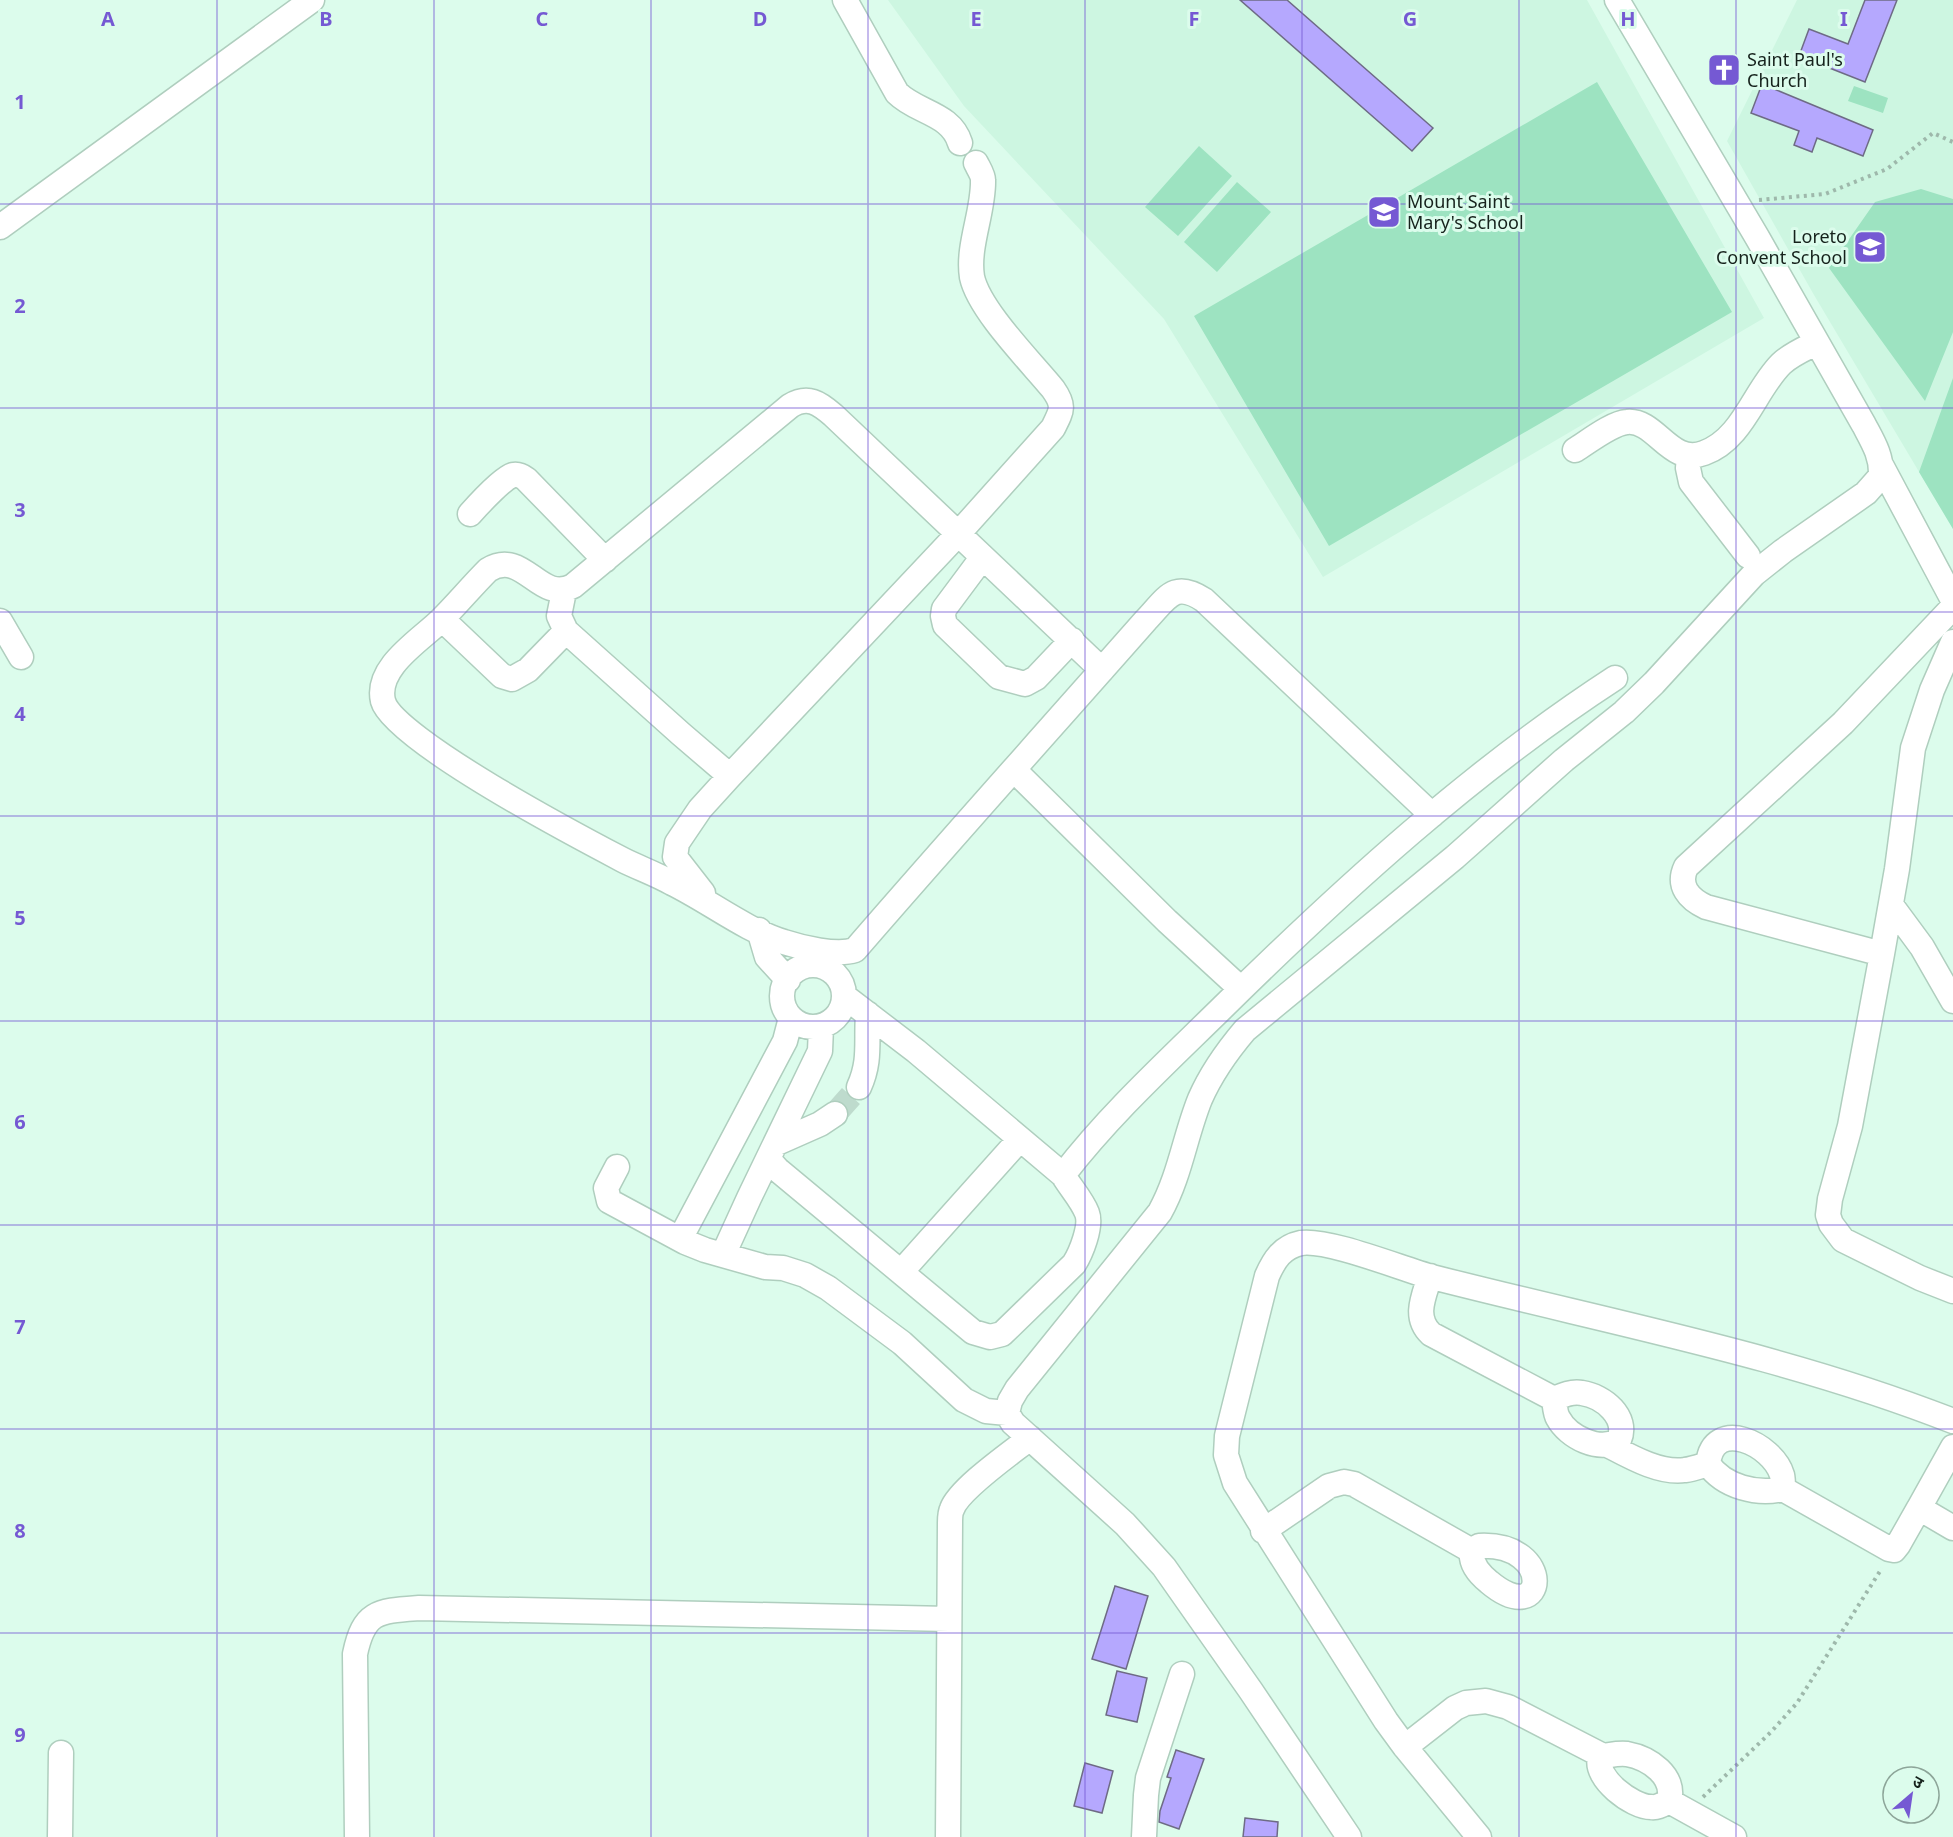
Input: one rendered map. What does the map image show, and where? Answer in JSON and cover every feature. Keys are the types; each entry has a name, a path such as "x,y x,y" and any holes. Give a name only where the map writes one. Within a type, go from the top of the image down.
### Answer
{"street":[{"path":"0,227 312,0"},
{"path":"845,0 897,93 911,104 952,126 960,143"},
{"path":"1617,0 1735,199 1864,425 1878,453 1881,465 1953,600"},
{"path":"714,905 675,857 677,843 700,809 958,534 1053,428 1062,409 1060,399 1053,389 997,321 979,295 972,277 972,255 983,179 976,163"},
{"path":"1575,450 1625,422 1640,424 1689,456 1702,454 1721,442 1739,423 1783,362 1816,343"},
{"path":"801,965 784,942 672,882 624,861 469,774 405,728 383,702 384,683 390,669 400,656 442,620 488,570 497,564 515,566 548,588 564,591 605,560 790,406 807,400 817,402 833,415 1102,670"},
{"path":"1689,456 1688,468 1691,482 1748,556"},
{"path":"1349,1837 1164,1567 1125,1524 1013,1423 1007,1413 1010,1401 1017,1389 1160,1212 1173,1185 1200,1099 1220,1064 1245,1030 1455,857 1564,760 1616,720 1644,693 1754,574 1866,493 1881,476 1881,465"},
{"path":"470,514 507,478 515,474 520,475 605,560"},
{"path":"982,558 944,609 943,616 945,625 999,676 1025,684 1036,678 1072,640"},
{"path":"564,591 559,616 566,631 730,776"},
{"path":"759,930 768,957 801,965 841,962 855,950 1102,670 1164,601 1176,591 1192,592 1204,600 1432,815"},
{"path":"1882,954 1706,907 1695,902 1687,894 1682,875 1686,867 1844,723 1953,607"},
{"path":"442,620 502,676 512,679 528,670 566,631"},
{"path":"0,621 21,657"},
{"path":"1953,642 1932,690 1913,748 1891,905 1850,1126 1830,1199 1828,1215 1834,1231 1843,1240 1885,1262 1953,1291"},
{"path":"1063,1175 1086,1145 1137,1090 1241,989 1380,860 1432,815 1535,734 1615,678"},
{"path":"1014,770 1167,921 1241,989"},
{"path":"1891,905 1922,947 1953,1001"},
{"path":"801,965 782,992 782,1002 791,1018 804,1027 821,1027 835,1017 842,1008 844,996 841,962"},
{"path":"772,1151 778,1170 973,1332 990,1337 1002,1334 1074,1264 1082,1251 1088,1226 1088,1214 1063,1175 844,996"},
{"path":"859,1087 866,1071 868,1058 868,1014"},
{"path":"680,1239 785,1041 791,1018"},
{"path":"723,1256 820,1051 821,1027"},
{"path":"772,1151 836,1114"},
{"path":"901,1272 1020,1139"},
{"path":"616,1167 606,1188 609,1201 705,1250 765,1267 783,1268 805,1275 828,1288 902,1343 964,1400 986,1411 1007,1413"},
{"path":"1479,1837 1405,1747 1234,1483 1226,1455 1227,1436 1267,1276 1274,1259 1286,1248 1302,1243 1322,1244 1430,1276 1780,1363 1953,1422"},
{"path":"1430,1276 1421,1312 1424,1327 1431,1334 1554,1399 1569,1394 1584,1393 1607,1405 1618,1417 1622,1428 1619,1440 1608,1445"},
{"path":"1554,1399 1556,1413 1565,1428 1590,1443 1608,1445 1664,1468 1685,1470 1708,1464"},
{"path":"1708,1464 1709,1455 1719,1442 1733,1437 1743,1438 1759,1447 1777,1465 1782,1475 1784,1489"},
{"path":"948,1837 950,1523 952,1509 958,1498 971,1485 1030,1438"},
{"path":"1708,1464 1722,1478 1747,1489 1769,1492 1784,1489 1884,1547 1894,1550 1953,1447"},
{"path":"1263,1531 1329,1486 1344,1482 1354,1484 1472,1551"},
{"path":"1919,1508 1953,1528"},
{"path":"357,1837 355,1654 359,1634 370,1620 385,1611 430,1608 949,1619"},
{"path":"1144,1837 1148,1779 1182,1674"},
{"path":"1405,1747 1455,1708 1466,1703 1495,1702 1603,1756 1626,1754 1655,1766 1668,1781 1678,1807"},
{"path":"60,1837 61,1753"},
{"path":"1603,1756 1600,1758 1599,1765 1604,1775 1611,1785 1630,1800 1648,1808 1678,1807 1734,1837"}],"path":[{"path":"1735,199 1760,200 1825,195 1887,169 1933,133 1953,142"},
{"path":"1678,1807 1772,1732 1797,1703 1894,1550"}],"shaded area":[{"name":"Mount Saint Mary's School","path":"888,0 1587,0 1764,318 1323,577 1164,319 964,106"},
{"name":"Loreto Convent School","path":"1797,0 1953,0 1953,529 1814,295 1727,141"}],"green space":[{"path":"1597,82 1732,312 1329,546 1194,316"},
{"path":"1854,86 1888,98 1883,113 1848,101"},
{"path":"1199,146 1232,176 1178,236 1145,207"},
{"path":"1237,182 1271,212 1217,272 1184,242"},
{"path":"1921,189 1953,199 1953,332 1925,401 1829,268 1875,202"},
{"path":"1953,378 1953,529 1919,472"}],"building":[{"path":"1240,0 1287,0 1433,128 1412,151"},
{"path":"1865,0 1897,0 1865,82 1799,56 1809,29 1848,44"},
{"path":"1762,84 1873,130 1863,156 1817,138 1812,152 1794,145 1799,131 1751,113"},
{"path":"1115,1586 1148,1596 1126,1669 1092,1659"},
{"path":"1117,1671 1147,1678 1137,1722 1106,1715"},
{"path":"1176,1750 1204,1759 1179,1829 1159,1822 1160,1811 1171,1778 1167,1777"},
{"path":"1085,1763 1113,1771 1102,1813 1074,1806"},
{"path":"1245,1818 1278,1822 1277,1837 1243,1837"}],"tunnel":[{"path":"835,1114 859,1087"}],"place":[{"name":"Saint Paul's Church","path":"1724,70"},
{"name":"Mount Saint Mary's School","path":"1384,212"},
{"name":"Loreto Convent School","path":"1870,247"}]}
